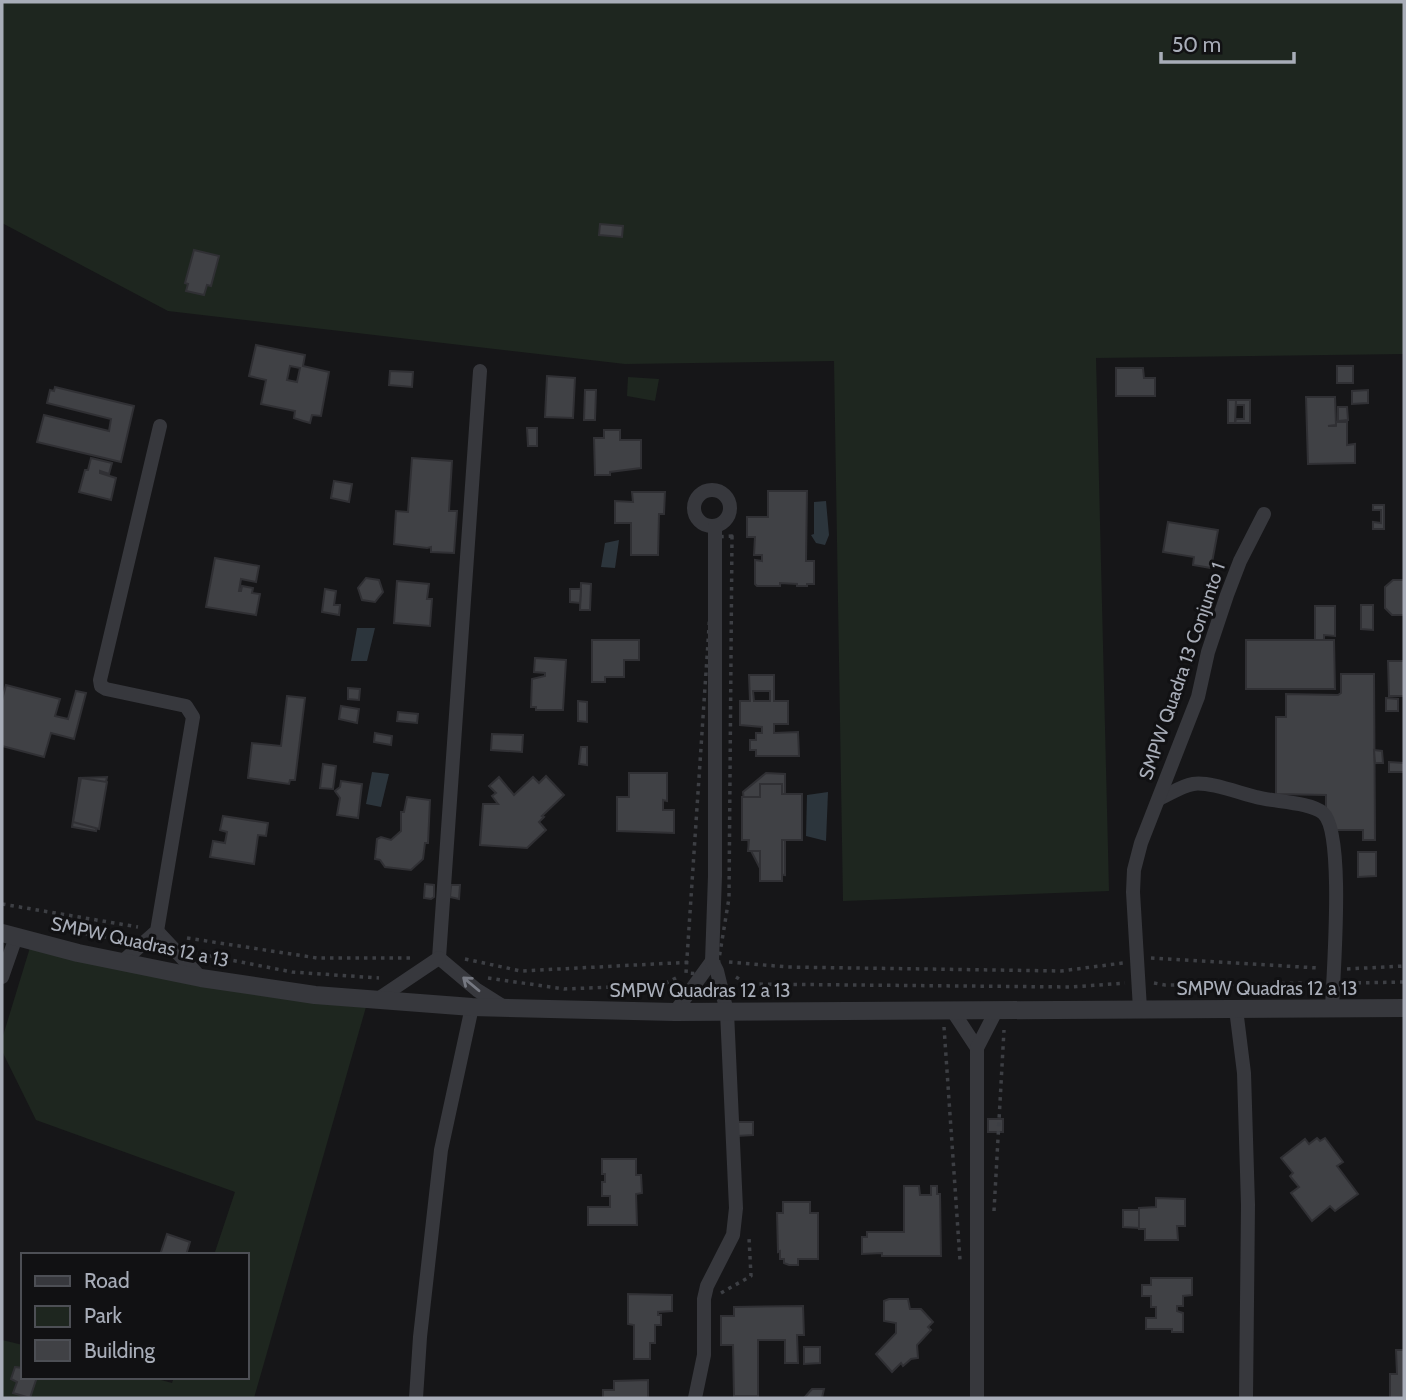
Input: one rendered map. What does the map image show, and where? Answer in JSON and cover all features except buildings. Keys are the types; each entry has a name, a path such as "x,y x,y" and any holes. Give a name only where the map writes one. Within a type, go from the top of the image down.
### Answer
{"street":[{"path":"439,958 480,371"},
{"path":"122,962 157,930 193,717 191,710 180,704 106,689 101,686 100,680 160,426"},
{"name":"SMPW Quadra 13 Conjunto 1","path":"1140,1009 1132,880 1141,843 1198,698 1208,652 1227,595 1240,561 1264,514"},
{"path":"695,1398 704,1355 704,1299 707,1286 728,1248 735,1222 727,1012 712,961 715,876 715,526"},
{"path":"1159,799 1199,783 1267,800 1312,807 1326,816 1331,824 1334,840 1336,872 1332,1009"},
{"path":"157,930 201,978"},
{"path":"2,978 9,935"},
{"name":"SMPW Quadras 12 a 13","path":"9,935 201,978 315,995 472,1007 676,1012 1404,1009"},
{"path":"375,1001 439,958"},
{"path":"439,958 477,990 504,1007"},
{"path":"676,1012 712,961"},
{"path":"416,1398 420,1337 441,1150 472,1007"},
{"path":"1236,1009 1244,1073 1248,1205 1246,1398"},
{"path":"947,1010 977,1048"},
{"path":"977,1398 977,1048 1001,1011"}],"path":[{"path":"947,1010 960,1259"},
{"path":"994,1218 1001,1011"}],"green space":[{"path":"2,2 1404,2 1404,354 1096,358 1109,891 843,901 834,361 625,364 168,311 2,223"},
{"path":"628,377 659,379 655,401 627,396"},
{"path":"32,941 368,1000 254,1398 2,1398 2,1340 21,1345 21,1379 157,1379 172,1383 173,1379 248,1379 248,1253 215,1253 235,1192 36,1120 2,1051 2,1039"}],"shaded area":[{"path":"826,501 829,535 825,545 816,543 811,535 814,534 814,502"},
{"path":"619,540 615,568 601,567 605,543"},
{"path":"357,628 375,628 367,661 351,661"},
{"path":"372,772 389,774 381,807 366,804"},
{"path":"828,792 826,841 806,836 807,795"}]}
